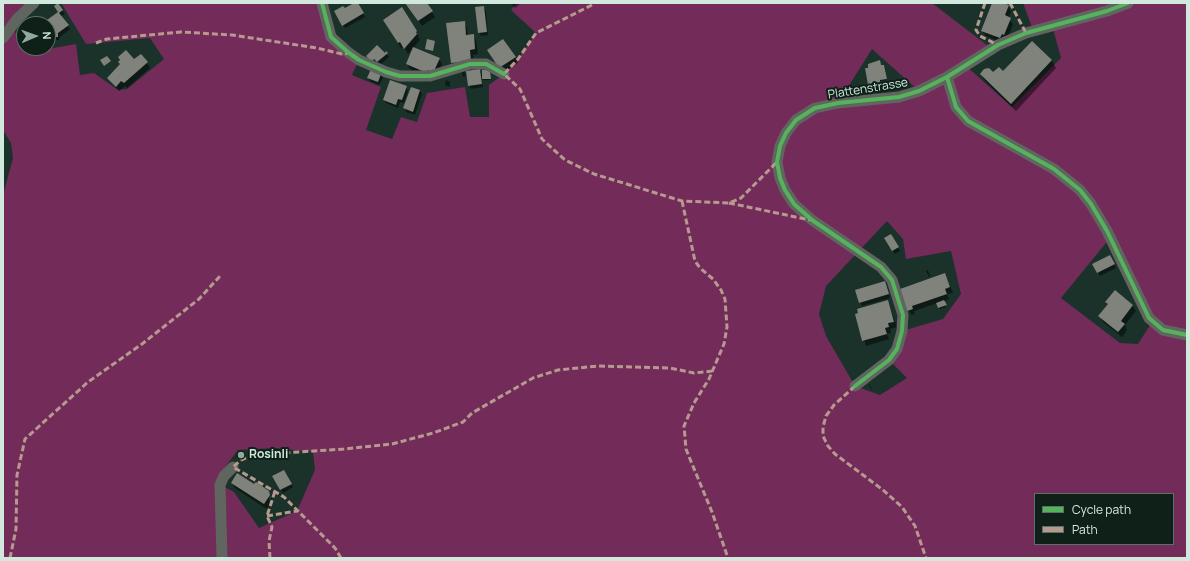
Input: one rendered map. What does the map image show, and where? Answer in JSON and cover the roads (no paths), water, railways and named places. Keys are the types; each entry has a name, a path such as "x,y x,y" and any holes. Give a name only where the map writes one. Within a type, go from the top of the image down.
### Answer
{"street":[{"path":"3,38 17,19 34,3"},
{"path":"322,3 332,37 344,50 359,60 386,72 400,76 430,76 470,64 486,64 504,74"},
{"name":"Plattenstrasse","path":"855,386 889,360 897,349 902,331 903,315 892,280 881,267 812,220 794,204 780,178 777,162 780,146 786,133 796,120 815,108 838,103 899,97 919,91 947,77 998,45 1026,33 1107,11 1128,3"},
{"path":"947,77 954,103 965,118 985,132 1054,169 1080,190 1091,204 1107,230 1149,318 1163,330 1187,335"},
{"path":"222,558 220,484 224,476 233,467"}],"place":[{"name":"Rosinli","path":"241,455"}]}
